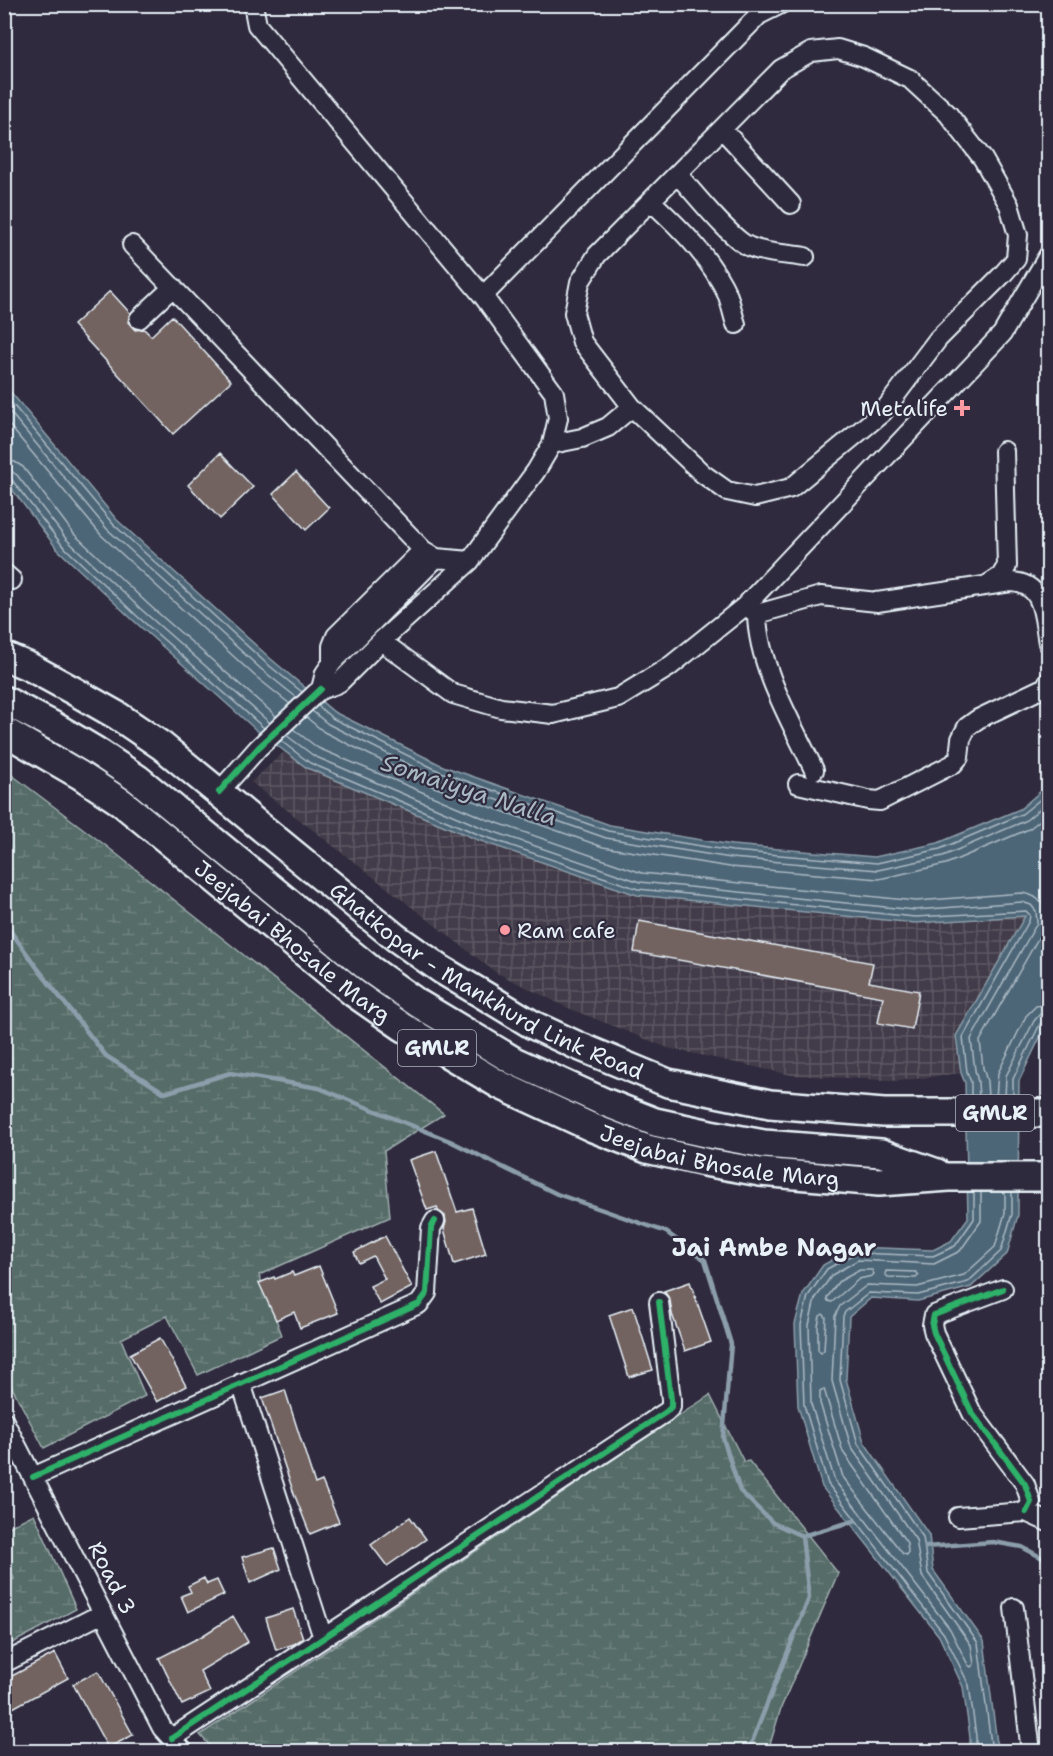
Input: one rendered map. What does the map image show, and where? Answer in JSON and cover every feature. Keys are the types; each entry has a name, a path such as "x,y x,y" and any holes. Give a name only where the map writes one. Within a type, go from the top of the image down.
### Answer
{"highway":[{"name":"Ghatkopar - Mankhurd Link Road","path":"4,656 30,667 117,716 162,746 405,944 442,970 524,1019 585,1049 668,1083 770,1104 884,1113 1045,1113"},
{"path":"4,700 75,738 138,779 371,970 419,1004 514,1060 558,1082 656,1122 764,1144 881,1154 949,1177"},
{"name":"Jeejabai Bhosale Marg","path":"4,731 80,774 121,802 354,993 403,1027 500,1085 546,1107 647,1149 760,1172 879,1182 949,1177"},
{"name":"GMLR","path":"949,1177 1045,1177"}],"street":[{"path":"219,792 258,748 319,691 340,682 381,641 470,561 536,471 552,444 558,418 554,393 483,296 257,25 253,4"},
{"path":"483,296 759,15 781,4"},
{"path":"838,49 864,57 909,80 948,114 983,159 1009,205 1018,235 1016,259 938,339 883,412 792,488 755,497 727,490 703,474 632,407 582,342 574,313 580,282 597,255 722,129 781,69 811,52 838,49"},
{"path":"722,129 791,204"},
{"path":"677,174 735,237 748,247 805,257"},
{"path":"651,201 689,238 709,265 728,297 736,324"},
{"path":"132,245 429,554 470,561"},
{"path":"381,641 453,694 501,708 553,714 618,698 669,668 751,610 1002,334 1048,256"},
{"path":"139,319 173,287"},
{"path":"552,444 582,438 608,427 632,407"},
{"path":"986,586 1001,576 1007,566 1004,451"},
{"path":"319,691 325,673 332,663 429,554"},
{"path":"751,610 821,596 877,602 1021,582 1032,588 1039,599 1048,643"},
{"path":"751,610 771,678 814,770"},
{"path":"798,783 880,801 953,764 959,757 961,739 967,727 978,719 1045,687 1048,682"},
{"path":"33,1477 419,1304 427,1293 431,1228 435,1221"},
{"path":"1003,1289 934,1315 932,1325 972,1413 1025,1484 1031,1502 1026,1512"},
{"path":"178,1745 323,1638 671,1407 659,1302"},
{"path":"241,1383 323,1638"},
{"name":"Road 3","path":"4,1421 162,1728 178,1745"},
{"path":"958,1517 1026,1512 1048,1521"},
{"path":"1014,1608 1031,1752"},
{"path":"4,1663 103,1613"}],"shaded area":[{"path":"285,751 307,768 478,840 637,895 915,923 1025,916 956,1036 961,1073 899,1081 791,1075 668,1048 568,1008 495,972 251,782"}],"green space":[{"path":"4,769 105,845 444,1114 384,1151 390,1217 259,1275 282,1335 198,1375 167,1316 121,1339 145,1396 44,1448 5,1374"},
{"path":"710,1395 744,1462 749,1461 838,1573 781,1708 768,1751 216,1752 200,1735"},
{"path":"34,1514 76,1609 5,1647 5,1584 14,1579 5,1558 5,1529"}],"water":[{"name":"Somaiyya Nalla","path":"4,384 117,520 271,659 334,712 443,766 610,825 732,845 875,857 938,843 1020,809 1048,785 1048,1021 1019,1081 1018,1215 1007,1254 971,1287 918,1301 871,1298 849,1317 846,1379 864,1442 929,1535 933,1570 984,1641 998,1751 970,1751 963,1687 939,1636 822,1487 798,1406 795,1324 803,1294 823,1265 855,1247 933,1250 951,1241 968,1218 965,1083 961,1073 956,1036 1025,916 915,923 637,895 478,840 307,768 255,729 57,549 5,480"}],"building":[{"path":"110,291 130,313 128,322 135,330 144,329 151,336 172,316 231,381 173,434 73,325"},
{"path":"220,453 253,487 220,519 188,485"},
{"path":"296,472 329,508 306,530 273,494"},
{"path":"639,921 873,963 869,982 919,991 912,1029 878,1023 883,997 634,952"},
{"path":"436,1151 457,1212 472,1208 486,1254 454,1264 444,1229 445,1216 438,1211 437,1207 427,1210 409,1160"},
{"path":"385,1236 412,1287 380,1304 370,1286 385,1279 373,1256 359,1263 354,1252"},
{"path":"319,1266 338,1313 300,1328 294,1312 276,1320 259,1283 292,1272 294,1276"},
{"path":"690,1282 711,1342 685,1351 672,1314 670,1300 664,1291"},
{"path":"633,1307 653,1370 629,1377 609,1315"},
{"path":"160,1338 186,1386 157,1402 130,1354"},
{"path":"285,1390 315,1484 322,1481 339,1522 310,1534 262,1398"},
{"path":"410,1517 426,1539 387,1566 371,1545"},
{"path":"274,1548 281,1569 250,1583 242,1557"},
{"path":"204,1578 207,1584 217,1580 224,1595 188,1612 181,1596 191,1592 188,1586"},
{"path":"293,1609 303,1638 294,1644 276,1650 266,1618"},
{"path":"233,1616 248,1642 200,1671 210,1692 182,1705 159,1658 202,1636"},
{"path":"55,1653 68,1678 11,1709 4,1697 4,1682"},
{"path":"98,1671 133,1735 108,1748 73,1684"}],"waterway":[{"path":"4,922 106,1056 165,1093 230,1073 319,1088 450,1141 557,1194 666,1232 705,1260 731,1344 723,1438 740,1491 773,1523 802,1536 854,1521"},
{"path":"748,1752 809,1598 802,1536"},
{"path":"926,1547 993,1542 1022,1547 1048,1561"}],"cycle path":[{"path":"219,792 258,748 321,689"},
{"path":"33,1477 419,1304 427,1293 431,1228 435,1221"},
{"path":"1003,1289 934,1315 932,1325 972,1413 1025,1484 1031,1502 1026,1512"},
{"path":"172,1738 666,1412 671,1407 671,1399 659,1302"}],"place":[{"name":"Metalife","path":"962,408"},
{"name":"Ram cafe","path":"505,930"}],"district":[{"name":"Jai Ambe Nagar","path":"774,1248"}]}
